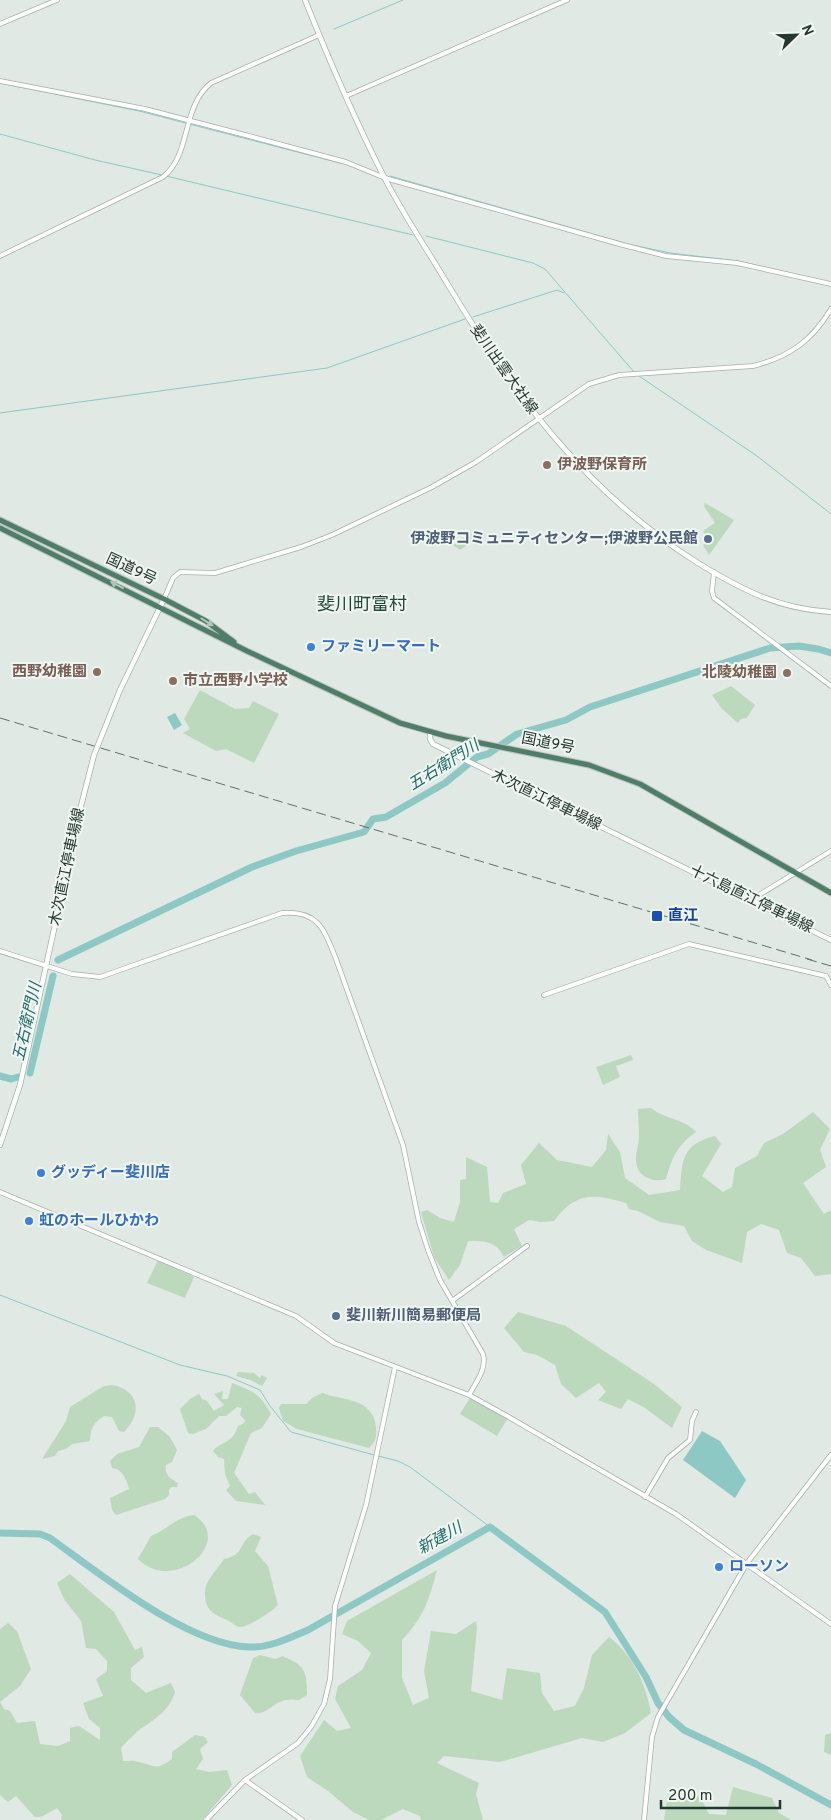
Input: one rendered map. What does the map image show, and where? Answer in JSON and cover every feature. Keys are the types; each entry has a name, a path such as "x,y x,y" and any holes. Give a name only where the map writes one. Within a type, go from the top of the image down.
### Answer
{"highway":[{"name":"国道9号","path":"0,520 206,621 247,651"},
{"name":"国道9号","path":"0,528 247,651 400,723 430,732 589,765 640,784 831,893"}],"main road":[{"name":"斐川出雲大社線","path":"304,0 346,96 385,178 482,343 539,420 599,487 623,509 656,534 714,572 772,602 792,608 831,612"},
{"name":"木次直江停車場線","path":"0,1145 20,1085 94,754 120,690 164,599"},
{"name":"木次直江停車場線","path":"430,732 430,739 433,744 671,861"},
{"name":"十六島直江停車場線","path":"671,861 831,940"}],"street":[{"path":"0,24 57,0"},
{"path":"346,96 567,0"},
{"path":"0,256 163,177 174,166 195,101 211,83 319,35"},
{"path":"0,81 145,109 189,120 346,162 385,178 666,256 738,263 831,284"},
{"path":"164,599 173,578 180,572 215,573 301,547 332,535 432,487 476,462 539,420 573,393 589,384 619,375 753,366 775,361 794,352 807,341 831,309"},
{"path":"714,572 712,591 714,598 831,686"},
{"path":"753,902 759,895 831,851"},
{"path":"0,951 72,974 100,977 282,913 302,913 318,923 326,934 336,958 403,1145 419,1222 428,1250 452,1301 485,1360 483,1370 469,1395"},
{"path":"544,995 689,944 826,976 831,985"},
{"path":"0,1192 296,1316 334,1343 469,1395 676,1514 831,1624"},
{"path":"452,1301 527,1246"},
{"path":"206,1820 245,1780 298,1743 318,1716 324,1704 330,1680 335,1611 344,1572 366,1504 396,1367"},
{"path":"645,1497 668,1458 690,1440 692,1421 696,1412"},
{"path":"644,1820 652,1737 658,1717 747,1563 831,1454"},
{"path":"245,1780 302,1820"}],"green space":[{"path":"705,503 734,520 709,555 703,545 709,540 703,531 715,523 704,506"},
{"path":"471,533 476,539 460,550 453,545"},
{"path":"731,686 755,705 747,718 741,719 738,723 722,709 712,695"},
{"path":"200,690 235,709 249,708 253,701 279,714 254,763 226,749 216,751 183,733 190,729 184,719"},
{"path":"631,1055 633,1060 616,1066 620,1077 603,1085 596,1067"},
{"path":"651,1108 686,1124 696,1132 680,1147 673,1158 666,1179 661,1180 646,1178 639,1171 636,1161 639,1137 638,1109"},
{"path":"813,1112 830,1129 820,1150 826,1167 803,1183 824,1214 831,1210 831,1274 815,1276 801,1258 787,1253 779,1230 761,1224 747,1232 742,1263 706,1250 692,1241 684,1226 660,1222 638,1211 629,1209 626,1203 595,1197 586,1197 578,1200 562,1211 554,1221 541,1222 529,1220 514,1229 522,1246 504,1257 494,1245 480,1241 468,1241 460,1265 449,1280 434,1257 421,1212 427,1210 440,1218 454,1222 460,1202 460,1180 466,1179 466,1157 487,1167 490,1202 498,1203 503,1193 526,1184 521,1165 539,1143 557,1160 592,1167 606,1150 608,1134 620,1152 625,1178 649,1195 680,1190 683,1162 686,1155 696,1144 704,1139 715,1136 721,1144 702,1176 723,1192 732,1187 735,1168 757,1156 764,1143 783,1134"},
{"path":"158,1260 194,1277 185,1298 147,1283"},
{"path":"518,1312 566,1326 654,1384 682,1407 672,1428 645,1408 628,1399 621,1409 598,1400 606,1392 599,1383 576,1398 561,1384 555,1365 537,1355 524,1352 504,1328"},
{"path":"238,1372 254,1373 260,1378 262,1375 267,1378 262,1386 236,1376"},
{"path":"232,1383 245,1388 259,1397 271,1414 262,1428 251,1433 234,1473 249,1494 255,1492 265,1505 236,1501 226,1490 230,1486 225,1474 224,1459 218,1457 213,1451 230,1439 238,1426 244,1423 245,1420 240,1415 242,1408 237,1407 226,1416 219,1416 206,1429 193,1434 188,1433 180,1409 190,1399 199,1394 214,1411 224,1405 214,1394 223,1391 222,1399 228,1399"},
{"path":"112,1385 128,1392 133,1397 135,1404 134,1418 124,1432 119,1431 112,1417 104,1416 93,1426 90,1441 72,1444 66,1449 58,1451 55,1456 42,1459 66,1421 70,1407 104,1386"},
{"path":"322,1393 355,1402 369,1410 374,1417 376,1438 369,1448 297,1429 283,1421 279,1408 281,1404 306,1404 312,1398"},
{"path":"470,1398 508,1418 497,1436 460,1414"},
{"path":"150,1427 158,1427 170,1437 177,1450 172,1462 166,1465 166,1471 172,1480 178,1483 177,1487 171,1487 169,1495 165,1499 116,1515 112,1510 110,1498 129,1489 124,1475 119,1470 112,1468 110,1461 117,1454 139,1447"},
{"path":"194,1515 205,1526 208,1538 204,1550 195,1561 182,1568 167,1571 152,1569 138,1559 151,1536 182,1518"},
{"path":"253,1534 261,1537 255,1551 268,1566 278,1605 254,1622 239,1627 208,1608 205,1592 209,1579 224,1559 235,1555 248,1537"},
{"path":"437,1570 425,1608 402,1640 402,1678 413,1705 429,1698 424,1671 431,1631 456,1634 476,1621 471,1691 502,1700 507,1668 540,1673 542,1693 554,1711 575,1706 584,1688 592,1655 609,1637 632,1661 646,1691 651,1713 625,1733 603,1742 582,1738 500,1762 444,1756 437,1763 479,1783 476,1794 483,1820 421,1820 420,1816 403,1809 381,1820 369,1820 353,1812 328,1791 307,1777 300,1756 324,1720 337,1731 351,1728 335,1699 338,1686 362,1670 371,1653 358,1641 342,1634 347,1621"},
{"path":"70,1574 114,1612 135,1650 142,1647 144,1657 131,1668 131,1680 146,1693 171,1683 175,1692 165,1710 136,1733 121,1748 123,1761 135,1761 159,1766 172,1759 172,1752 195,1735 205,1737 208,1742 200,1749 203,1759 196,1769 209,1772 227,1770 232,1785 202,1820 61,1820 62,1815 57,1808 41,1817 35,1817 16,1796 8,1802 0,1795 0,1702 4,1709 10,1711 17,1723 35,1721 40,1744 58,1746 70,1741 70,1728 79,1726 100,1740 100,1728 89,1719 83,1703 103,1696 96,1679 107,1671 107,1661 96,1649 86,1648 81,1621 64,1599 57,1583"},
{"path":"8,1623 17,1631 31,1669 20,1686 0,1702 0,1629"},
{"path":"260,1655 276,1659 282,1656 300,1666 305,1674 307,1695 299,1700 290,1699 283,1701 265,1711 255,1713 240,1695 253,1658"},
{"path":"831,1733 831,1755 824,1752 825,1735"},
{"path":"733,1787 772,1798 779,1813 791,1820 664,1820 668,1794 681,1793 700,1797 709,1814 726,1815"}],"water":[{"path":"175,713 182,725 174,730 167,717"},
{"path":"702,1431 720,1441 746,1480 735,1498 683,1460"}],"waterway":[{"path":"334,29 403,0"},
{"path":"0,83 139,111 344,164"},
{"path":"0,134 95,160 162,175"},
{"path":"166,176 413,235"},
{"path":"390,176 628,244 670,253 738,261 829,282"},
{"path":"426,236 533,263 545,269 634,372"},
{"path":"473,317 557,290 564,293"},
{"path":"0,413 327,368 465,319"},
{"path":"639,376 757,456 831,514"},
{"name":"五右衛門川","path":"58,960 252,867 296,851 364,832 373,819 386,817 445,783 477,757 488,754 517,734 566,720 590,707 770,648 799,646 831,653"},
{"name":"五右衛門川","path":"30,1073 53,976"},
{"name":"五右衛門川","path":"0,1076 11,1079 18,1077"},
{"path":"0,1295 180,1365 227,1376 260,1390 291,1432 374,1455"},
{"path":"378,1456 398,1461 410,1467 490,1527"},
{"name":"新建川","path":"0,1533 40,1534 50,1538 119,1588 172,1621 199,1634 225,1643 257,1647 272,1644 308,1630 490,1527 605,1612 646,1677 658,1703 669,1717 684,1730 756,1764 831,1805"}],"railway":[{"path":"0,718 812,960"},
{"path":"807,959 831,966"}],"place":[{"name":"伊波野保育所","path":"547,465"},
{"name":"伊波野コミュニティセンター;伊波野公民館","path":"708,539"},
{"name":"ファミリーマート","path":"311,647"},
{"name":"西野幼稚園","path":"97,672"},
{"name":"北陵幼稚園","path":"787,673"},
{"name":"市立西野小学校","path":"173,681"},
{"name":"直江","path":"657,916"},
{"name":"グッディー斐川店","path":"41,1173"},
{"name":"虹のホールひかわ","path":"29,1221"},
{"name":"斐川新川簡易郵便局","path":"336,1316"},
{"name":"ローソン","path":"719,1567"}],"district":[{"name":"斐川町富村","path":"362,605"}]}
